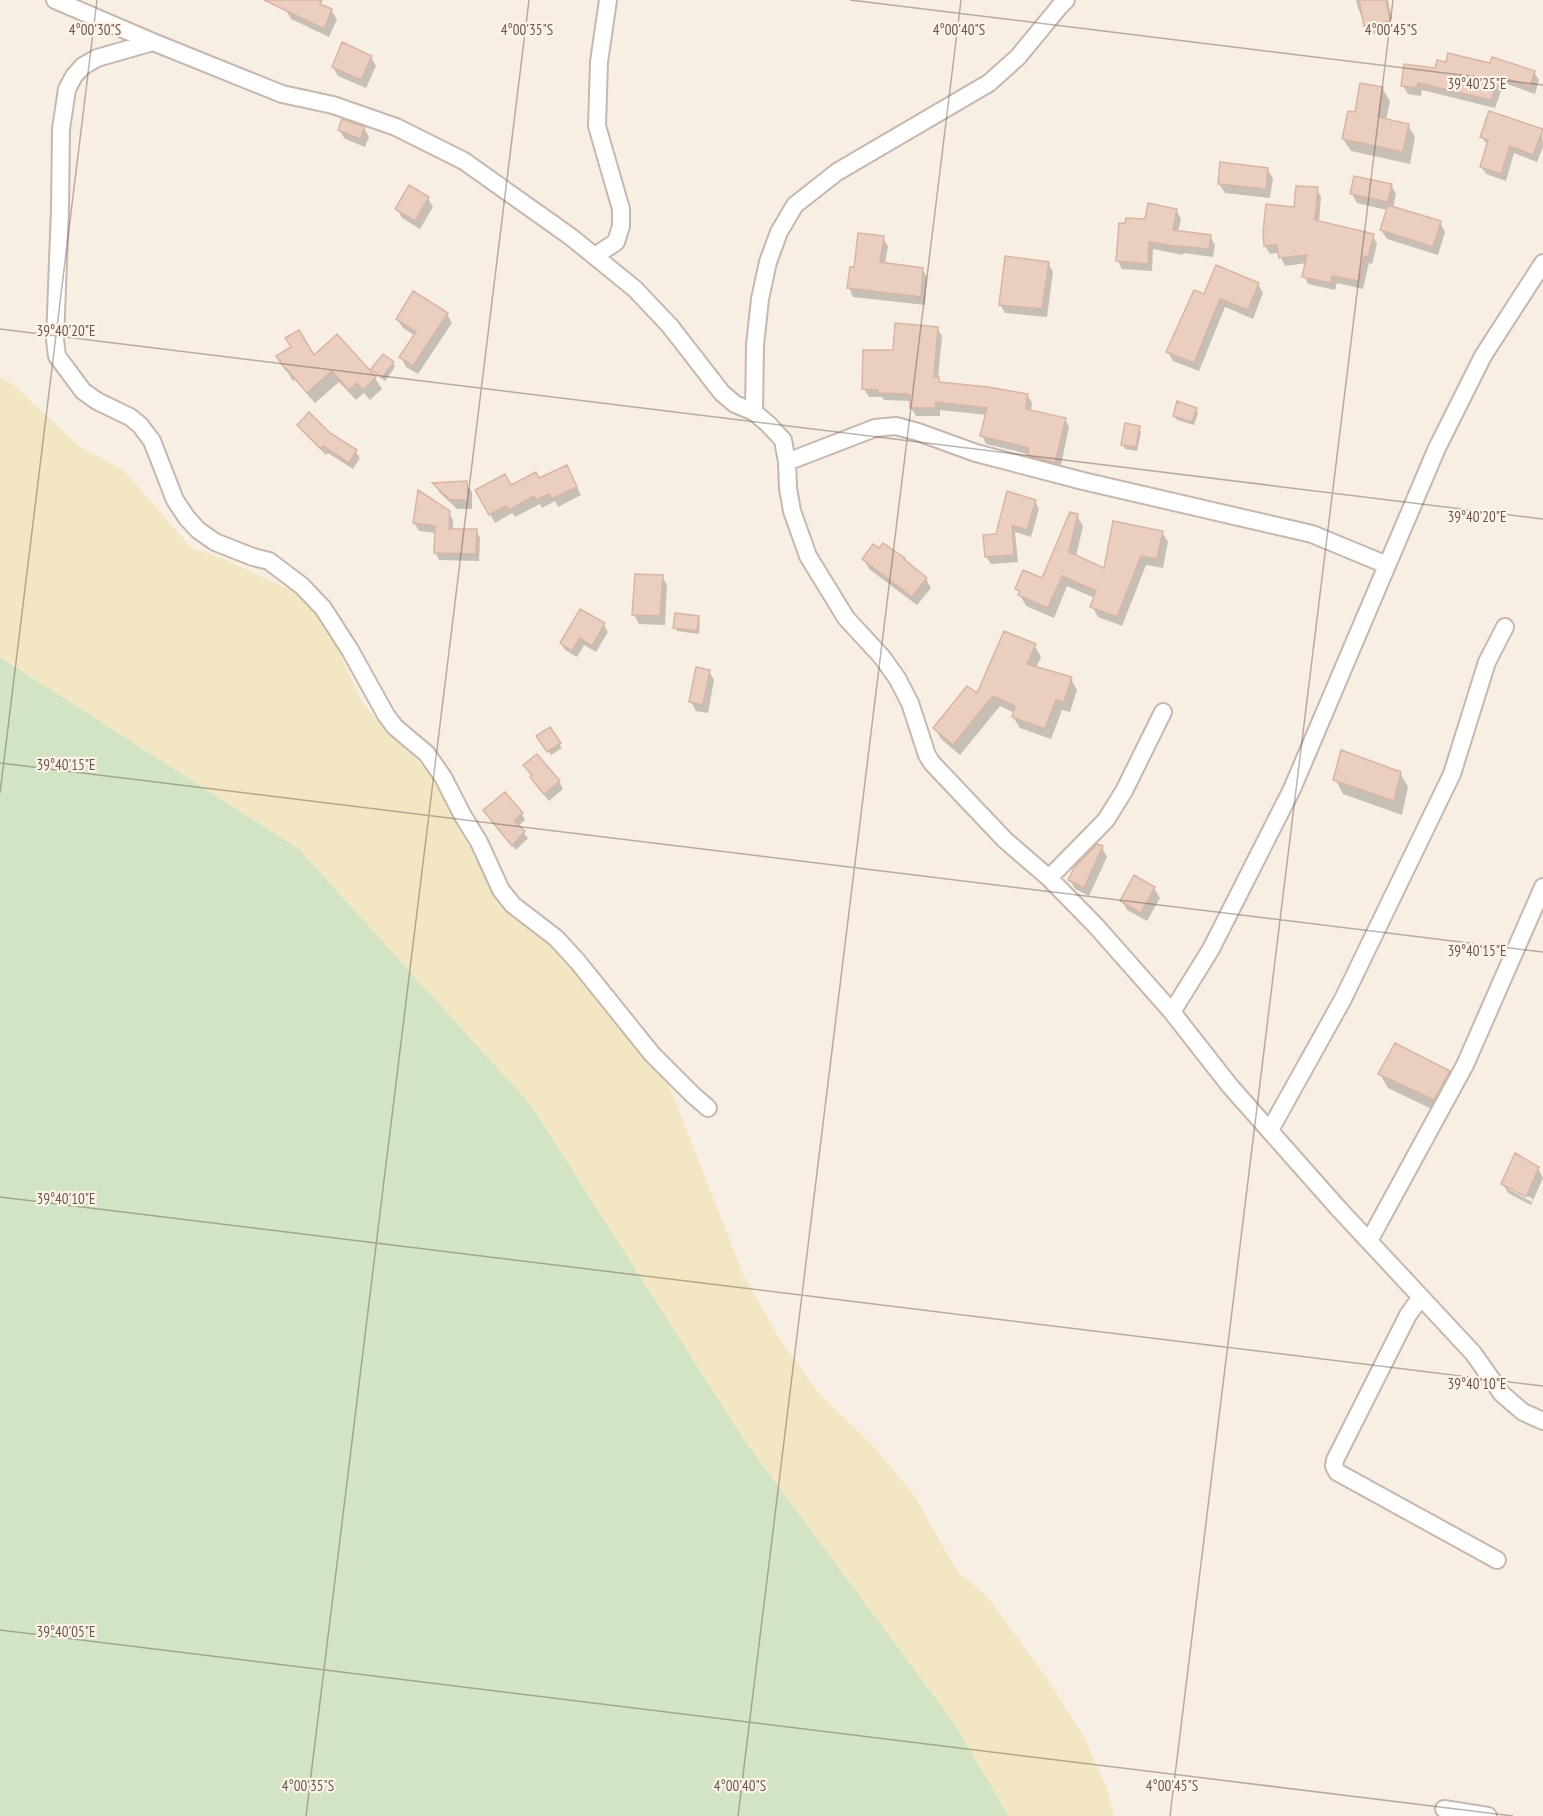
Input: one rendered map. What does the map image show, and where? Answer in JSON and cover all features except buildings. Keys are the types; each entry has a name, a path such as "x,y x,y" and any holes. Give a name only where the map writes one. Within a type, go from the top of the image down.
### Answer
{"street":[{"path":"55,0 72,4 153,42 282,94 333,105 396,127 464,160 572,237 635,289 670,326 722,393 735,404 754,412 783,440 792,511 808,556 846,618 882,657 897,678 910,703 927,755 932,763 1005,840 1049,878 1096,926 1172,1012 1230,1086 1473,1353 1502,1394 1524,1412 1543,1420"},
{"path":"595,256 616,242 621,226 621,209 597,126 598,62 608,0"},
{"path":"754,412 755,345 760,299 768,262 779,232 795,205 837,172 989,83 1018,57 1066,0"},
{"path":"153,42 97,58 83,66 67,89 60,149 55,340 57,356 83,391 140,424 152,441 176,500 198,530 215,542 269,561 302,586 322,608 350,650 386,716 395,727 427,754 443,777 479,842 501,890 513,905 556,938 652,1054 708,1108"},
{"path":"1172,1012 1211,949 1286,799 1437,448 1483,356 1543,263"},
{"path":"787,462 875,428 896,426 976,453 1062,476 1312,534 1387,565"},
{"path":"1269,1130 1343,999 1452,774 1487,662 1505,627"},
{"path":"1049,878 1106,820 1124,791 1163,712"},
{"path":"1369,1241 1465,1065 1543,887"},
{"path":"1421,1298 1408,1315 1359,1409 1334,1466 1337,1472 1497,1560"},
{"path":"1444,1809 1488,1816"}],"green space":[{"path":"0,657 299,849 531,1105 745,1441 954,1723 1009,1816 0,1816"}],"sand":[{"path":"0,377 14,385 79,446 123,470 192,548 224,559 295,592 318,614 337,647 361,701 396,741 436,778 468,845 657,1057 743,1274 778,1336 818,1392 874,1447 914,1495 957,1571 987,1596 1049,1681 1084,1737 1107,1789 1114,1816 1009,1816 954,1723 745,1441 531,1105 299,849 0,657"}]}
